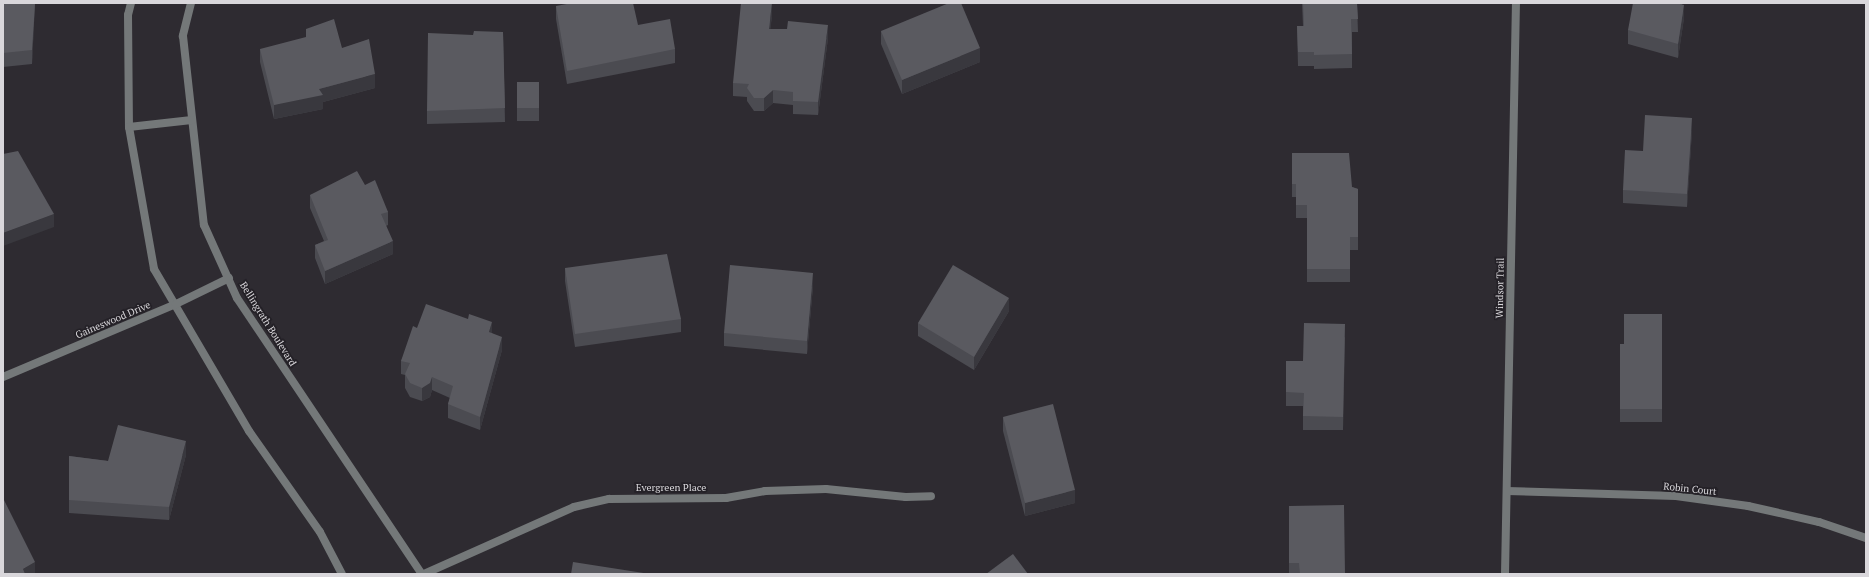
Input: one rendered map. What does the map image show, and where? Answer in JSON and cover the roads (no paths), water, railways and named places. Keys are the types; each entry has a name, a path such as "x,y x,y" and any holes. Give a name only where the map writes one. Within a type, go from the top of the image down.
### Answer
{"street":[{"path":"131,3 128,15 129,127 154,269 176,304 249,431 320,532 342,574"},
{"name":"Bellingrath Boulevard","path":"190,3 183,36 204,225 242,304 423,574"},
{"name":"Windsor Trail","path":"1505,574 1516,3"},
{"path":"129,127 192,120"},
{"name":"Gaineswood Drive","path":"3,377 176,304 229,278"},
{"name":"Evergreen Place","path":"423,574 574,507 609,499 726,498 765,491 826,489 906,497 931,496"},
{"name":"Robin Court","path":"1506,491 1676,496 1748,506 1819,522 1866,538"}]}
